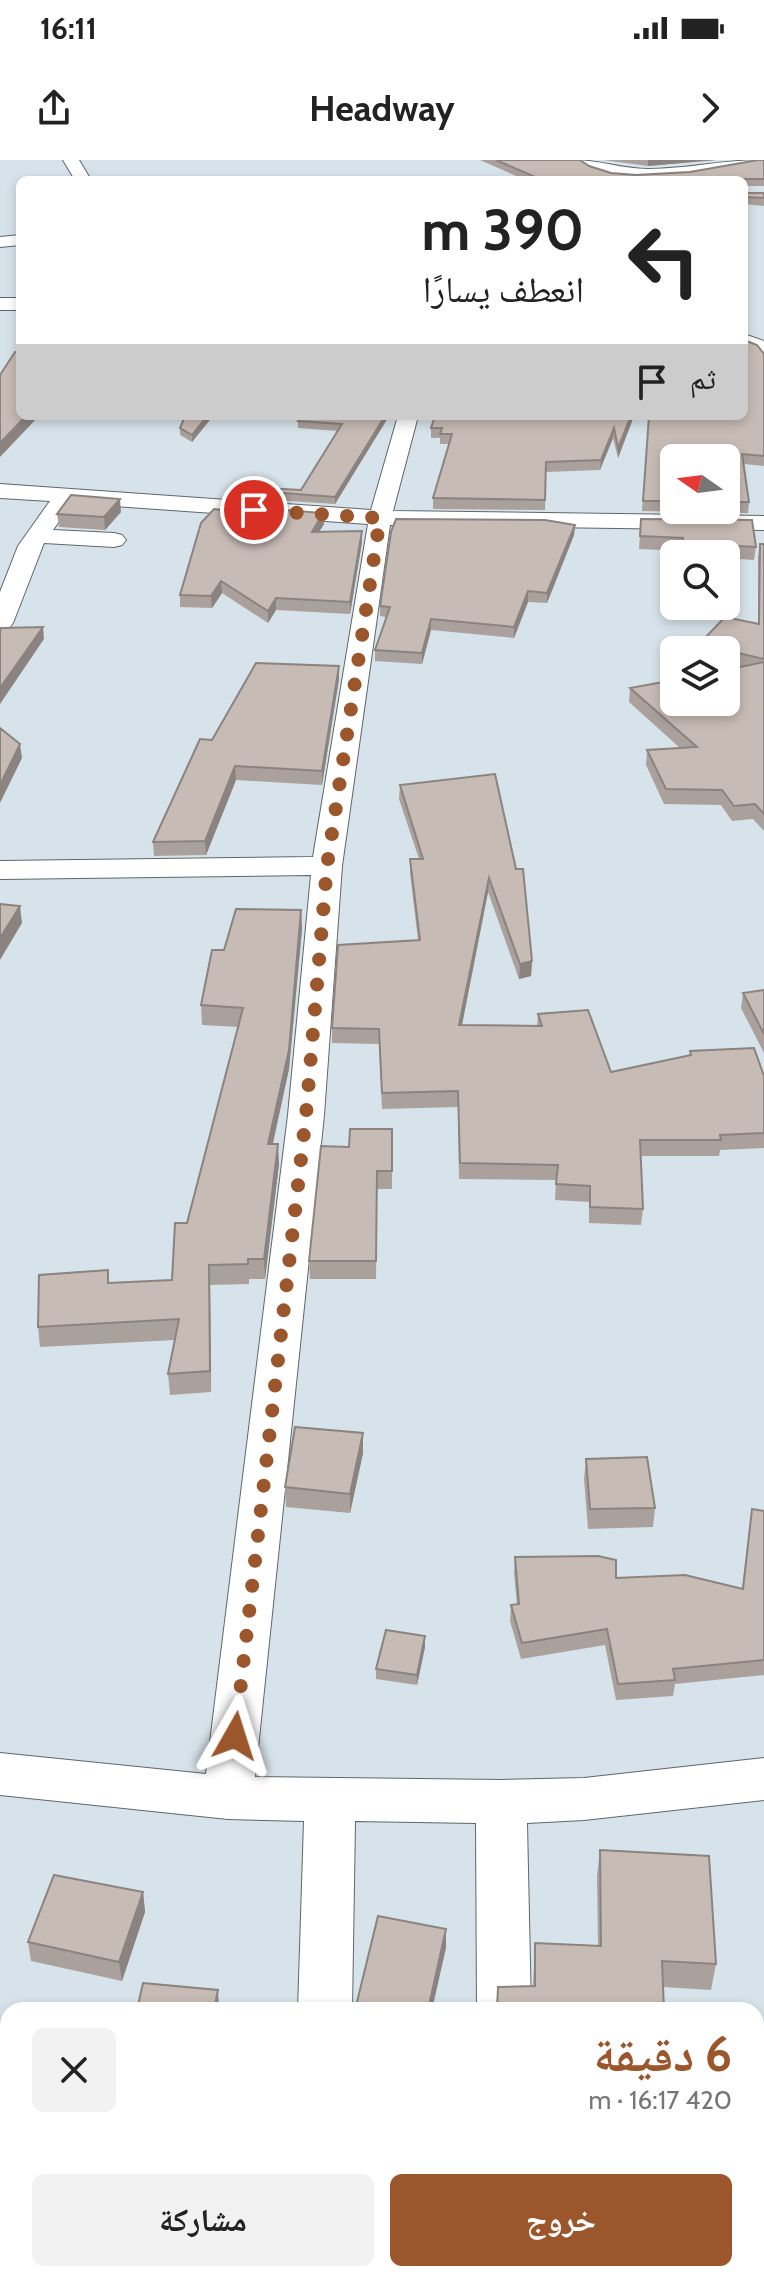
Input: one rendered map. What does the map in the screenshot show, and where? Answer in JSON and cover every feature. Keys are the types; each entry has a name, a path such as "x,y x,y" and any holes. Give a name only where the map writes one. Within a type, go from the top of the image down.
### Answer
{"main road":[{"path":"583,160 605,171 633,173 751,160"},
{"path":"593,160 633,173"}],"street":[{"path":"228,1798 306,1115 327,866 380,518 407,420"},
{"path":"0,491 64,498 380,518 764,523"},
{"path":"0,623 22,564 64,498"},
{"path":"37,536 114,540"},
{"path":"0,870 327,866"},
{"path":"0,1774 228,1798 501,1802 584,1799 764,1779"},
{"path":"325,2002 330,1799"},
{"path":"501,1802 504,2002"}],"building":[{"path":"496,160 580,160 611,173 636,175 690,172 764,160 764,179 748,179 748,176 533,176"},
{"path":"748,193 764,193 764,198 748,197"},
{"path":"748,342 757,345 764,354 764,456 742,454 749,502 740,502 740,444 660,444 660,501 643,501 649,420 748,420"},
{"path":"16,352 16,420 22,420 0,443 0,375"},
{"path":"183,420 204,420 192,435 180,428"},
{"path":"383,420 335,497 244,490 246,487 301,490 342,424 298,421"},
{"path":"434,420 629,420 618,448 614,428 601,460 546,462 545,500 433,498 452,434 440,434 442,428 431,428"},
{"path":"71,495 120,499 104,517 57,514"},
{"path":"234,506 323,513 312,532 362,531 350,602 276,598 268,611 221,581 211,596 180,595 201,523 214,509 232,511"},
{"path":"396,519 545,520 575,525 547,593 528,591 514,627 431,619 422,653 375,650 390,607 380,606 391,532"},
{"path":"641,519 660,519 660,524 740,524 740,520 752,520 756,547 740,546 740,540 640,536"},
{"path":"760,544 764,544 764,659 740,653 740,636 707,636 722,620 759,624"},
{"path":"43,627 0,688 1,628"},
{"path":"764,662 764,814 755,804 734,806 722,790 666,789 647,750 697,747 662,716 740,716 740,667"},
{"path":"256,663 339,666 322,771 235,766 205,841 153,842 200,739 212,740"},
{"path":"660,683 660,714 630,688"},
{"path":"0,728 20,744 0,785"},
{"path":"495,774 516,869 523,869 532,961 520,964 489,878 459,1025 542,1026 538,1014 588,1010 611,1072 691,1055 690,1051 754,1048 764,1076 764,1133 720,1135 721,1140 640,1140 643,1209 590,1207 590,1186 556,1184 558,1165 460,1163 458,1091 382,1093 379,1029 332,1028 338,945 420,940 410,859 423,859 400,785"},
{"path":"0,904 20,906 0,938"},
{"path":"236,909 301,910 289,1050 268,1144 278,1144 264,1259 248,1259 248,1264 209,1265 210,1371 168,1374 179,1319 38,1327 39,1275 108,1270 108,1283 172,1280 175,1223 187,1223 243,1008 201,1005 212,950 224,950"},
{"path":"764,990 764,1034 743,993"},
{"path":"350,1129 392,1129 392,1171 377,1171 376,1261 309,1261 321,1146 349,1147"},
{"path":"295,1427 363,1433 350,1494 285,1487"},
{"path":"647,1457 655,1508 590,1509 586,1459"},
{"path":"752,1509 764,1511 764,1660 673,1669 675,1680 618,1684 607,1629 522,1643 511,1605 519,1604 515,1557 598,1556 616,1560 616,1578 685,1575 743,1589"},
{"path":"386,1630 425,1636 417,1675 376,1669"},
{"path":"600,1850 709,1856 716,1964 662,1961 664,2002 497,2002 498,1987 535,1986 535,1943 601,1946"},
{"path":"54,1875 143,1892 119,1962 28,1942"},
{"path":"378,1916 446,1929 430,2002 357,2002"},
{"path":"143,1983 218,1990 216,2002 139,2002"}],"route":[{"path":"235,1736 306,1115 327,866 380,518 254,510"}]}
